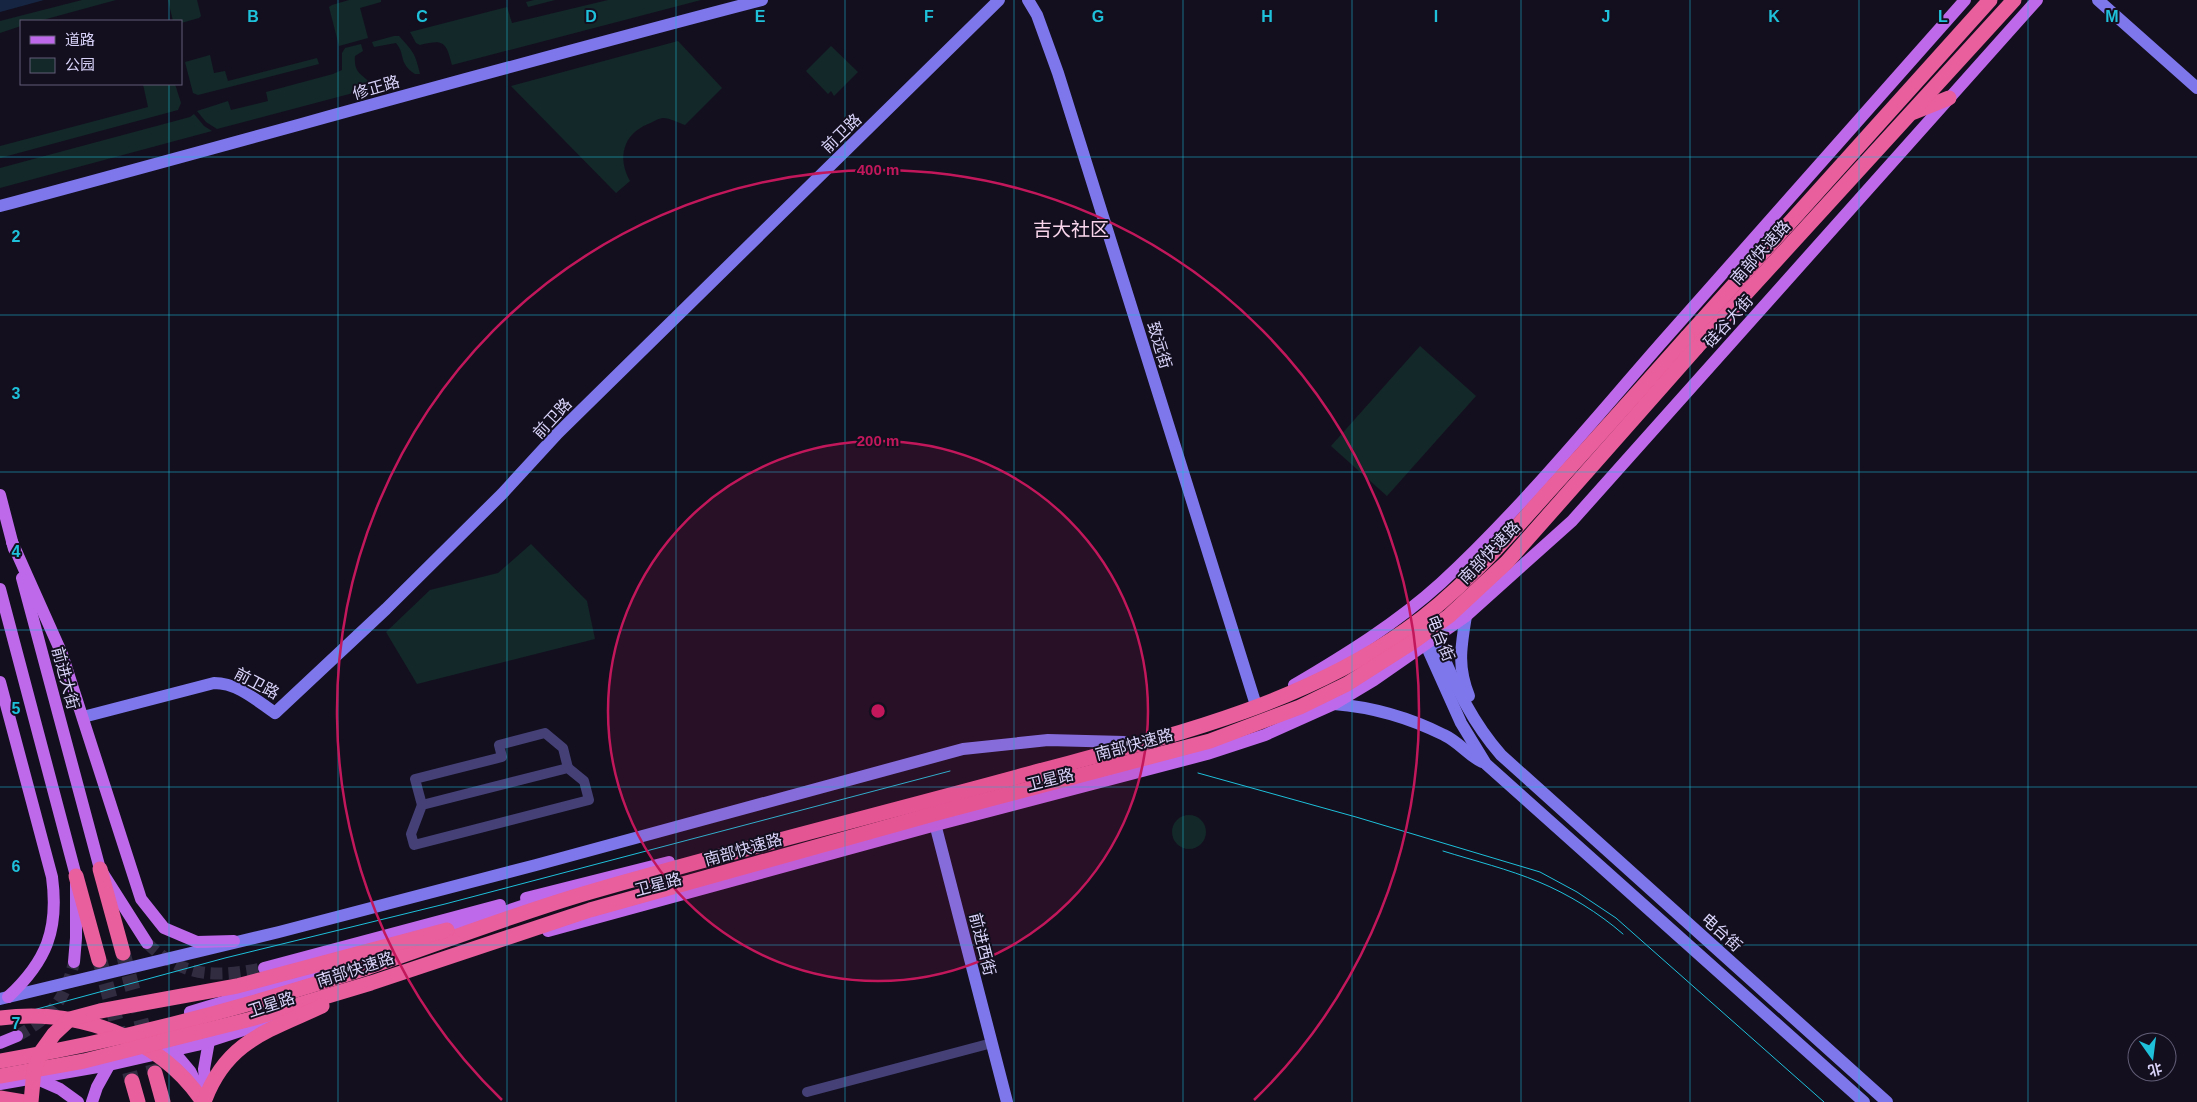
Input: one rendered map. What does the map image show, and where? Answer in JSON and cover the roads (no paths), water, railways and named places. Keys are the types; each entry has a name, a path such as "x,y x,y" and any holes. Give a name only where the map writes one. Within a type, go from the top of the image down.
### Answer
{"highway":[{"name":"南部快速路","path":"0,1076 67,1064 177,1040 371,983 590,910 937,813 1210,741 1300,707 1347,684 1413,642 1449,616 1507,562 1691,343 1990,0"},
{"name":"南部快速路","path":"0,1061 89,1044 210,1015 363,968 586,893 1206,726 1262,707 1357,660 1405,630 1468,577 1495,551 1908,115 2014,0"},
{"path":"1908,115 1948,98"},
{"path":"100,869 123,953"},
{"path":"76,876 99,960"},
{"path":"31,1102 34,1070 41,1052 62,1026 70,1019 80,1015 237,986 586,893"},
{"path":"0,1018 32,1015 63,1017 110,1029 134,1041 165,1061 205,1102 218,1070 241,1047 258,1036 371,983"},
{"path":"155,1073 163,1102"},
{"path":"132,1081 138,1102"},
{"path":"0,1098 24,1102"}],"main road":[{"path":"1412,608 1482,543 1565,453 1965,0"},
{"name":"硅谷大街","path":"1430,642 1466,616 1572,521 2037,0"},
{"name":"前进大街","path":"0,496 100,869 147,943"},
{"path":"12,542 62,654 140,899 164,928 197,942 234,941"},
{"path":"0,589 76,876 74,962"},
{"name":"卫星路","path":"0,1056 187,1013 350,965 509,910 696,856 1206,719 1290,688 1322,669 1412,608"},
{"name":"卫星路","path":"0,1084 109,1065 209,1041 393,982 500,944 936,825 1207,754 1265,735 1334,704 1374,680 1430,642"},
{"path":"0,682 52,877 55,900 52,933 40,960 22,984 4,998"},
{"path":"264,968 526,898 696,856"},
{"path":"147,1023 190,1071 205,1102"},
{"path":"92,1102 96,1087 134,1026"},
{"path":"0,1043 17,1036"},
{"path":"205,1102 204,1069 209,1041"},
{"path":"35,1078 60,1089 78,1102"}],"street":[{"name":"修正路","path":"0,206 326,118 487,72 762,0"},
{"name":"前卫路","path":"83,717 214,683 226,683 241,690 275,713 393,602 530,466 558,433 999,0"},
{"name":"致远街","path":"1028,0 1037,15 1058,74 1255,702"},
{"path":"2098,0 2197,88"},
{"name":"电台街","path":"1412,608 1469,713 1484,736 1501,756 1887,1102"},
{"path":"1466,616 1459,654 1460,663 1465,687 1484,736"},
{"name":"电台街","path":"1430,642 1461,723 1486,764 1864,1102"},
{"path":"1334,704 1380,710 1437,732 1456,743 1473,758 1486,764"},
{"path":"545,734 563,748 568,768 584,781 589,800 414,845 411,834 422,805 415,779 502,757 500,745 545,734"},
{"name":"卫星路","path":"4,998 234,941 279,932 536,865 963,749 1048,740 1124,742"},
{"path":"422,805 568,768"},
{"name":"前进西街","path":"927,794 1007,1102"},
{"path":"807,1092 992,1043"}],"water":[{"path":"0,0 44,0 0,12"}],"tunnel":[{"path":"147,943 174,963 202,972 216,974 264,968"},
{"path":"123,953 155,1073"},
{"path":"100,961 132,1081"},
{"path":"17,1036 48,1015 55,1006 66,987 74,962"}],"tram line":[{"path":"0,1019 225,958 445,904 950,771"},
{"path":"1198,773 1356,817 1540,872 1577,892 1616,918 1824,1102"},
{"path":"1443,851 1515,873 1550,887 1594,911 1623,934"}],"district":[{"name":"吉大社区","path":"1071,229"}]}
